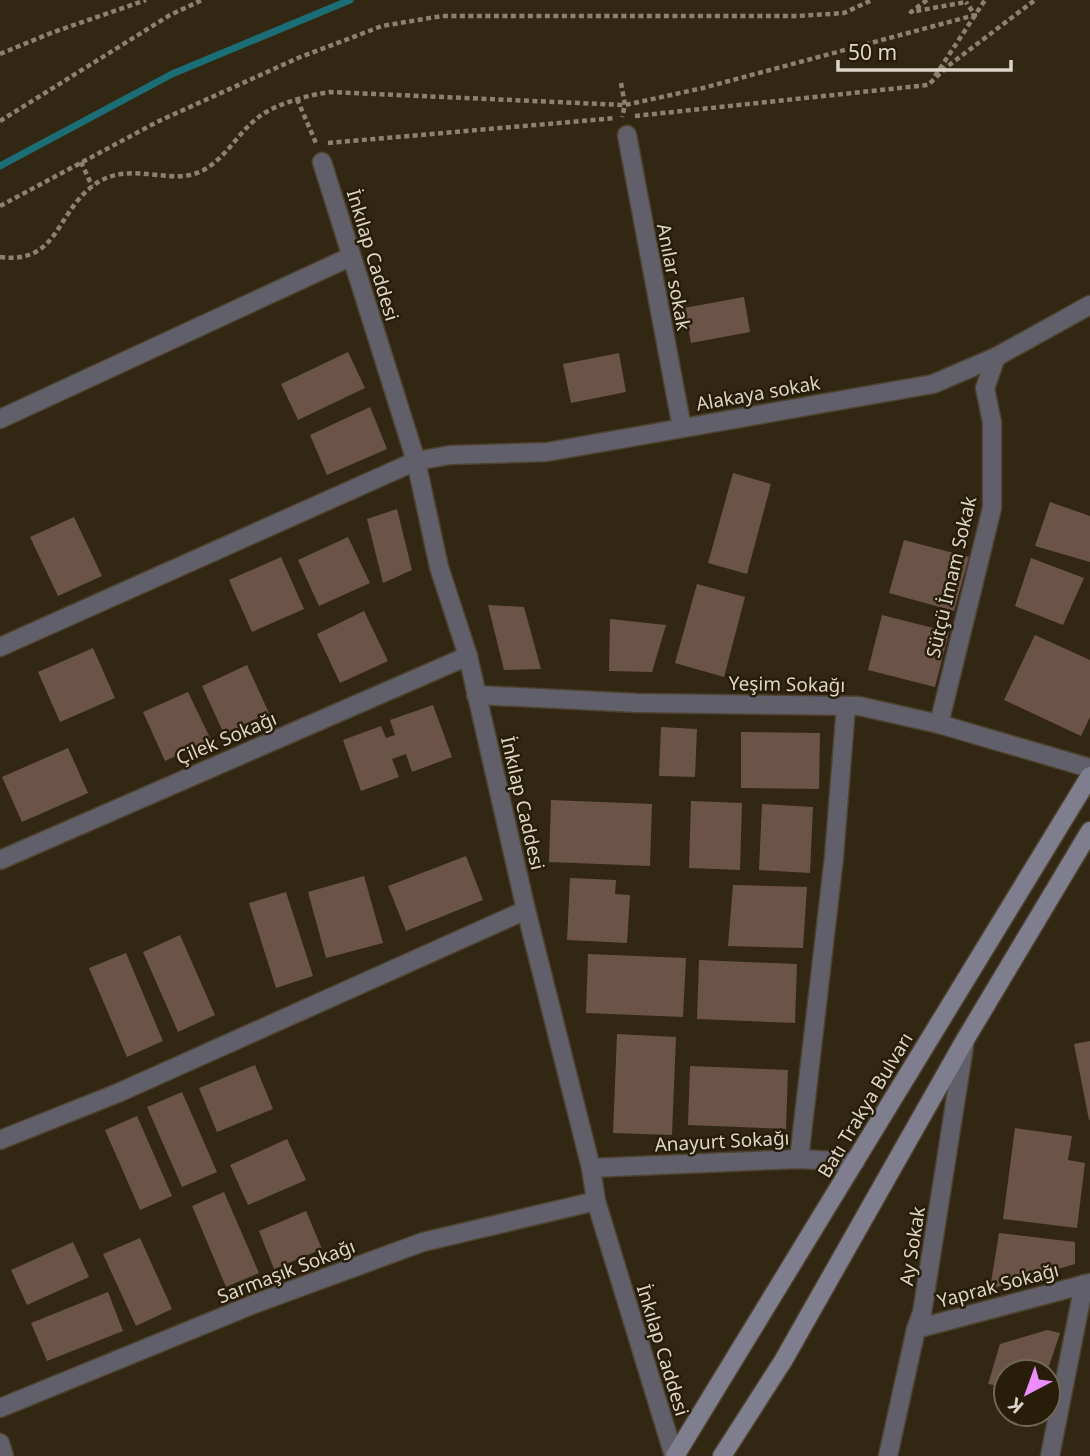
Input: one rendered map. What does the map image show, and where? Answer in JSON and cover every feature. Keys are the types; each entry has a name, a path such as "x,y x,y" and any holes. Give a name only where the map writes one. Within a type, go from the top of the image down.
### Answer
{"main road":[{"name":"Batı Trakya Bulvarı","path":"675,1456 1090,776"},
{"path":"722,1456 783,1361 965,1040 1090,831"}],"street":[{"name":"Anılar sokak","path":"624,126 682,428"},
{"name":"İnkılap Caddesi","path":"322,162 416,461 439,567 468,656 526,910 591,1168 596,1201 675,1456"},
{"path":"0,419 351,257"},
{"name":"Alakaya sokak","path":"0,647 416,461 450,455 547,452 933,384 996,357 1090,305"},
{"name":"Sütçü İmam Sokak","path":"939,724 992,508 992,422 985,388 996,357"},
{"name":"Çilek Sokağı","path":"0,860 468,656"},
{"name":"Yeşim Sokağı","path":"476,695 638,703 859,706 939,724 1090,768"},
{"path":"799,1158 833,871 846,706"},
{"path":"0,1140 118,1093 526,910"},
{"name":"Ay Sokak","path":"888,1456 916,1329 922,1313 965,1040"},
{"name":"Anayurt Sokağı","path":"591,1168 799,1158 855,1162"},
{"name":"Sarmaşık Sokağı","path":"0,1408 254,1304 423,1242 596,1201"},
{"path":"1050,1456 1087,1284"},
{"name":"Yaprak Sokağı","path":"916,1329 1087,1284"},
{"path":"0,1443 4,1456"}],"path":[{"path":"0,54 146,0"},
{"path":"0,121 170,15 202,0"},
{"path":"0,206 81,162 224,91 298,58 382,26 442,16 798,16 844,13 872,0"},
{"path":"927,0 911,12 966,1 975,15"},
{"path":"928,85 985,0"},
{"path":"297,99 317,144 624,126 928,85 948,66 1035,0"},
{"path":"0,257 24,258 46,246 56,234 72,204 92,186 112,176 134,172 170,177 207,169 261,115 305,95 330,92 625,105 703,88 975,15"},
{"path":"621,83 625,105 624,126"},
{"path":"81,162 92,186"}],"building":[{"path":"744,297 750,332 691,343 684,308"},
{"path":"348,352 365,388 298,420 281,384"},
{"path":"619,353 626,392 571,403 563,364"},
{"path":"370,407 387,449 327,475 310,435"},
{"path":"733,473 771,484 747,574 708,563"},
{"path":"1050,502 1090,516 1090,562 1035,546"},
{"path":"397,509 412,570 383,583 367,519"},
{"path":"74,517 102,576 58,596 30,537"},
{"path":"348,537 370,583 319,606 298,560"},
{"path":"904,540 969,557 954,611 889,593"},
{"path":"281,557 304,609 252,632 229,580"},
{"path":"1031,558 1084,578 1063,625 1015,606"},
{"path":"697,584 745,597 724,677 675,663"},
{"path":"488,605 524,607 541,669 504,670"},
{"path":"364,611 388,661 340,683 317,634"},
{"path":"882,615 949,632 935,687 868,670"},
{"path":"610,619 666,625 652,672 609,671"},
{"path":"1035,635 1090,660 1090,717 1081,736 1004,700"},
{"path":"93,648 115,698 60,722 38,672"},
{"path":"247,665 269,713 224,734 202,686"},
{"path":"188,692 211,740 165,761 143,712"},
{"path":"433,705 452,757 412,772 406,754 392,759 399,777 361,791 343,740 381,726 386,738 395,735 390,720"},
{"path":"661,727 697,729 695,777 659,776"},
{"path":"741,732 820,733 819,789 741,788"},
{"path":"68,748 88,793 22,822 2,777"},
{"path":"551,800 652,804 650,866 549,862"},
{"path":"691,801 742,803 740,870 689,868"},
{"path":"762,804 813,807 810,873 759,870"},
{"path":"466,856 483,900 406,931 388,886"},
{"path":"364,876 383,943 326,958 308,892"},
{"path":"570,878 616,880 615,894 630,895 627,943 567,940"},
{"path":"733,885 807,887 803,948 728,946"},
{"path":"286,892 313,976 276,988 249,903"},
{"path":"180,935 215,1015 178,1032 143,952"},
{"path":"126,953 163,1041 127,1057 89,968"},
{"path":"588,954 686,958 683,1017 586,1013"},
{"path":"699,960 797,964 795,1023 697,1019"},
{"path":"617,1034 676,1037 672,1135 613,1133"},
{"path":"1090,1041 1090,1120 1089,1120 1074,1044"},
{"path":"255,1065 273,1109 217,1132 199,1088"},
{"path":"690,1066 788,1070 786,1129 688,1125"},
{"path":"182,1092 217,1172 182,1187 147,1107"},
{"path":"137,1116 172,1196 140,1210 105,1130"},
{"path":"1015,1128 1072,1136 1068,1160 1085,1163 1077,1228 1003,1219"},
{"path":"287,1139 306,1180 248,1205 230,1165"},
{"path":"224,1192 259,1273 226,1287 192,1206"},
{"path":"306,1211 322,1249 274,1269 259,1231"},
{"path":"999,1233 1075,1242 1075,1264 990,1289"},
{"path":"140,1238 172,1309 136,1326 103,1254"},
{"path":"73,1242 89,1277 27,1305 11,1270"},
{"path":"108,1292 123,1331 47,1361 31,1323"},
{"path":"1047,1330 1060,1333 1052,1358 996,1358 1000,1344"}],"waterway":[{"path":"0,166 172,74 350,0"}]}
